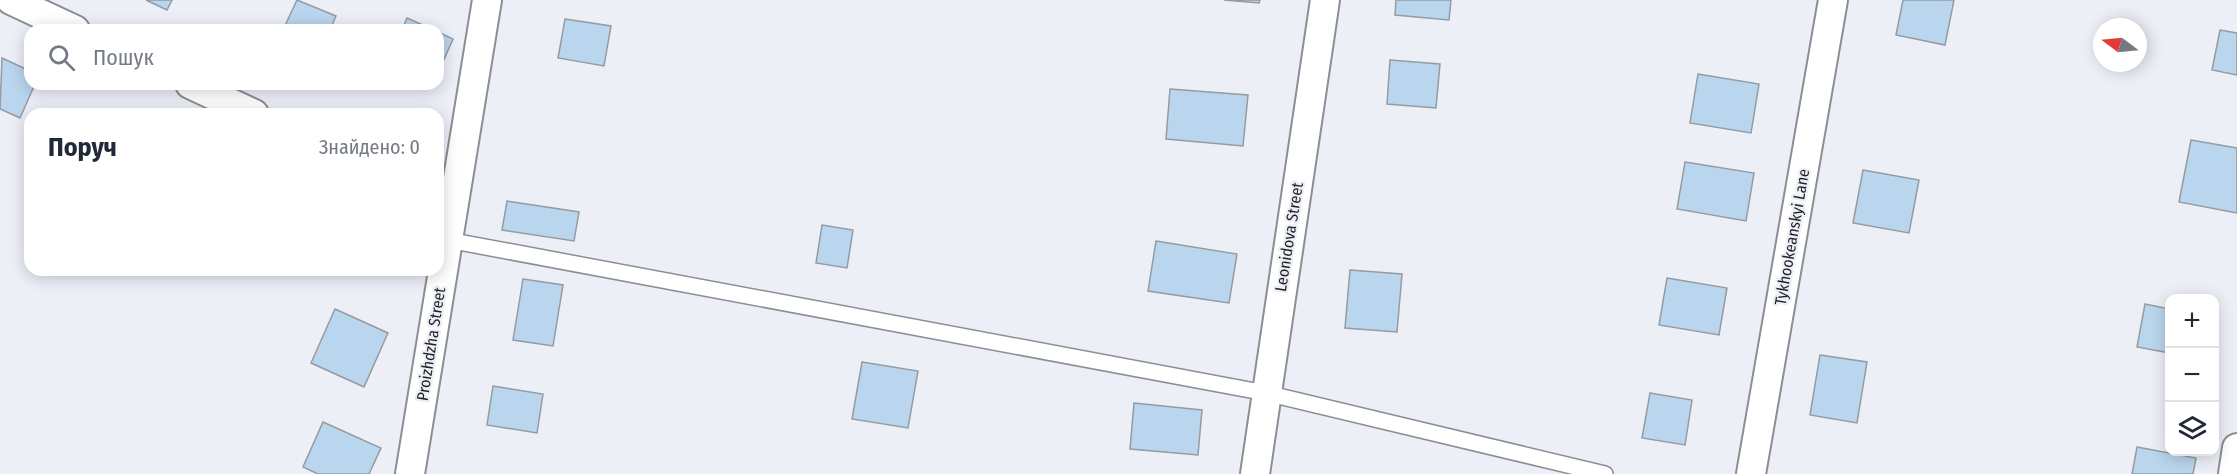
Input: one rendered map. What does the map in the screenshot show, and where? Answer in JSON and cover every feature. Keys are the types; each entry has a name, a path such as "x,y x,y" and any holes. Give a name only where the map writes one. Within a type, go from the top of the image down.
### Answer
{"street":[{"path":"10,0 62,24"},
{"name":"Proizhdzha Street","path":"444,265 448,240 446,204 487,0"},
{"name":"Leonidova Street","path":"1255,474 1325,0"},
{"name":"Tykhookeanskyi Lane","path":"1751,474 1833,0"},
{"path":"203,90 241,108"},
{"name":"Proizhdzha Street","path":"410,474 442,276"},
{"path":"2233,474 2237,448"}],"lane":[{"path":"448,240 1266,393 1605,474"}],"building":[{"path":"146,0 172,0 167,10"},
{"path":"297,0 336,16 333,24 286,24"},
{"path":"1224,0 1260,0 1259,3"},
{"path":"1396,0 1451,0 1449,20 1395,15"},
{"path":"1903,0 1954,0 1945,45 1896,35"},
{"path":"407,18 420,24 404,24"},
{"path":"565,19 611,26 604,66 558,58"},
{"path":"2220,30 2237,33 2237,75 2212,70"},
{"path":"444,35 453,39 444,59"},
{"path":"2,58 24,68 24,90 32,90 20,118 0,109"},
{"path":"1390,60 1440,64 1436,108 1387,104"},
{"path":"1698,74 1759,84 1751,133 1690,123"},
{"path":"1170,89 1248,95 1243,146 1166,139"},
{"path":"2191,140 2237,148 2237,213 2179,202"},
{"path":"1685,162 1754,173 1746,221 1677,209"},
{"path":"1863,170 1919,180 1909,233 1853,223"},
{"path":"507,201 579,212 574,241 502,230"},
{"path":"822,225 853,230 847,268 816,263"},
{"path":"1156,241 1237,254 1229,303 1148,291"},
{"path":"1350,270 1402,274 1397,332 1345,328"},
{"path":"1667,278 1727,288 1719,335 1659,325"},
{"path":"523,279 563,285 553,346 513,340"},
{"path":"2145,304 2165,308 2165,352 2137,347"},
{"path":"335,309 388,333 364,387 311,363"},
{"path":"1820,355 1867,362 1857,423 1810,415"},
{"path":"862,362 918,371 908,428 852,419"},
{"path":"493,386 543,394 537,433 487,425"},
{"path":"1650,393 1692,400 1685,445 1642,438"},
{"path":"1134,403 1202,410 1198,455 1130,449"},
{"path":"323,422 381,448 369,474 318,474 303,467"},
{"path":"2137,447 2165,452 2165,456 2196,458 2193,474 2132,474"}]}
